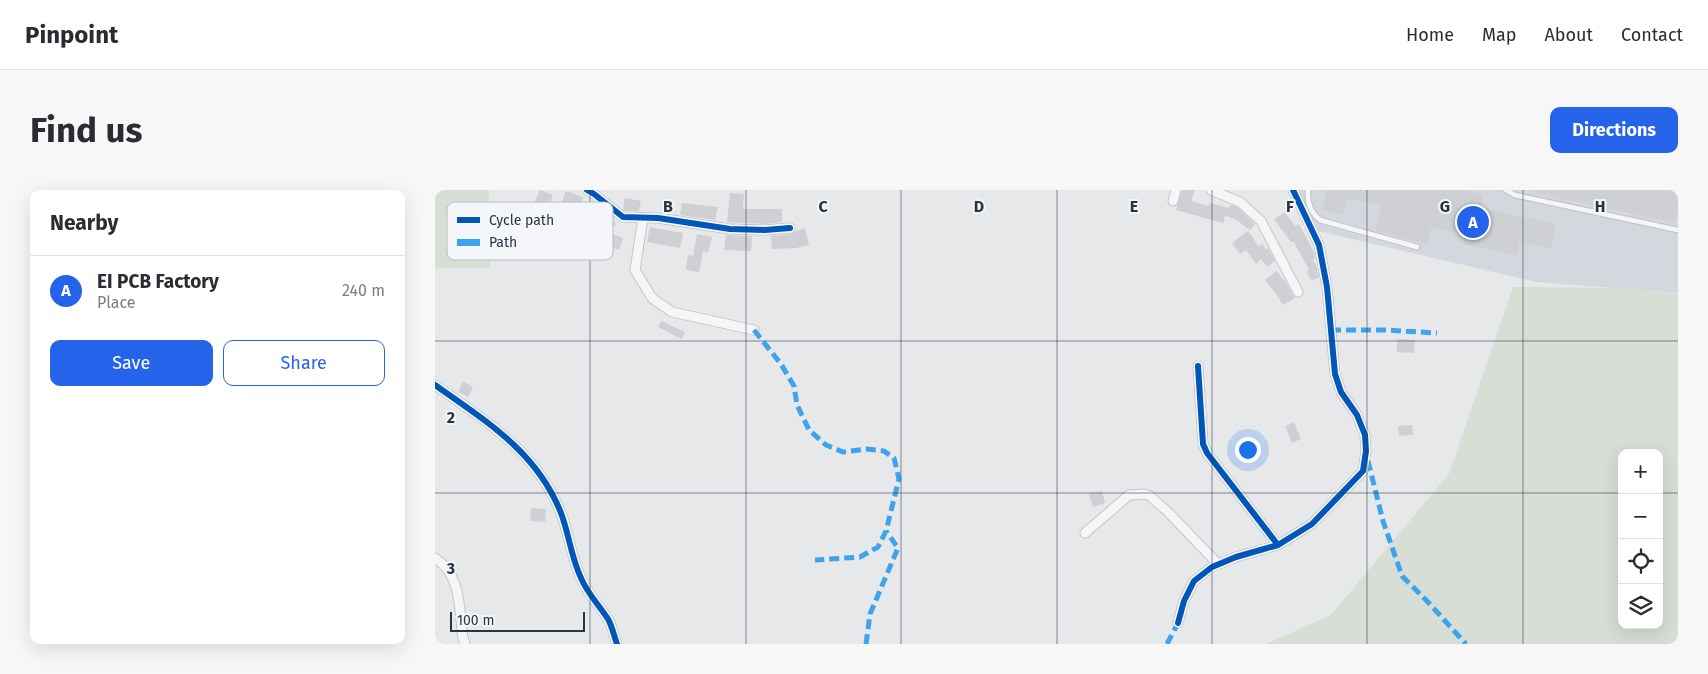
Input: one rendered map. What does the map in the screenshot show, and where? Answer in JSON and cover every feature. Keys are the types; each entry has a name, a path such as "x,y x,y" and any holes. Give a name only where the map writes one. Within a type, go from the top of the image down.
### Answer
{"street":[{"path":"587,190 604,202"},
{"path":"1173,201 1176,190"},
{"path":"1211,190 1240,202 1261,221 1298,292"},
{"path":"1178,622 1184,601 1194,582 1212,567 1236,557 1279,546 1312,524 1363,471 1366,451 1365,435 1357,415 1341,392 1335,374 1327,287 1319,245 1293,190"},
{"path":"613,209 623,217 658,218 729,229 765,230 790,228"},
{"path":"643,218 635,270 652,298 672,312 754,330"},
{"path":"1198,366 1203,444 1207,453 1279,546"},
{"path":"435,385 493,425 515,444 537,470 551,490 562,514 575,565 585,587 609,621 617,644"},
{"path":"1085,533 1129,496 1144,494 1150,496 1167,511 1218,564"},
{"path":"435,558 442,562 452,574 457,590 465,644"}],"lane":[{"path":"1308,190 1307,198 1311,210 1320,220 1417,247"},
{"path":"1506,190 1515,195 1535,200 1678,230"}],"shaded area":[{"path":"435,190 489,190 489,202 447,202 447,260 490,260 490,268 435,268"},
{"path":"1297,190 1678,190 1678,293 1537,282 1318,231 1308,215"},
{"path":"1513,287 1620,288 1678,294 1678,644 1266,644 1331,615 1449,474"}],"building":[{"path":"540,190 553,195 550,202 534,202"},
{"path":"1182,190 1195,190 1191,201 1209,206 1210,203 1229,208 1230,205 1237,207 1255,224 1250,230 1235,219 1225,216 1223,223 1176,210"},
{"path":"1327,190 1461,190 1483,195 1481,208 1556,224 1551,248 1519,242 1516,255 1463,244 1465,234 1431,227 1427,244 1376,231 1381,205 1348,198 1344,215 1322,210"},
{"path":"1536,190 1678,190 1678,214 1674,223 1535,193"},
{"path":"566,191 583,197 581,202 562,202"},
{"path":"730,193 744,194 743,209 782,209 782,222 765,224 727,222"},
{"path":"625,198 641,201 639,211 625,211 623,209"},
{"path":"682,203 718,207 715,220 680,215"},
{"path":"1285,212 1295,226 1299,224 1314,252 1315,259 1313,260 1319,277 1312,281 1306,272 1309,270 1294,242 1291,242 1274,219"},
{"path":"650,227 683,233 680,248 647,242"},
{"path":"805,228 809,245 796,248 772,249 771,236 791,234"},
{"path":"1248,231 1259,247 1262,244 1266,249 1268,248 1275,261 1267,267 1261,259 1256,264 1246,250 1240,254 1232,243"},
{"path":"613,234 623,238 619,250 613,248"},
{"path":"697,234 712,237 708,252 703,251 699,272 686,270 688,255 693,256"},
{"path":"726,235 752,236 751,251 724,250"},
{"path":"1276,271 1285,281 1295,298 1283,305 1265,280"},
{"path":"661,321 685,332 682,339 658,327"},
{"path":"1397,339 1415,340 1414,353 1397,352"},
{"path":"463,381 473,387 468,397 458,392"},
{"path":"1294,422 1301,439 1292,443 1285,426"},
{"path":"1412,425 1413,435 1399,436 1398,426"},
{"path":"1102,491 1105,503 1093,507 1089,494"},
{"path":"531,508 546,509 545,522 530,521"}],"marked path":[{"path":"754,330 781,364 794,386 797,405 809,430 826,445 843,452 867,449 884,451 894,458 899,479 886,531 878,547 860,557 815,560"},
{"path":"1331,330 1385,330 1437,333"},
{"path":"1368,461 1383,521 1402,576 1466,644"},
{"path":"866,644 870,614 898,548 886,531"},
{"path":"1167,644 1178,623"}],"cycle path":[{"path":"587,190 604,202"},
{"path":"1178,623 1184,601 1194,581 1212,567 1236,557 1278,545 1312,524 1363,471 1366,451 1365,435 1357,415 1341,392 1335,374 1327,287 1319,245 1293,190"},
{"path":"613,209 623,217 658,218 730,229 765,230 790,228"},
{"path":"1198,366 1203,444 1207,453 1278,545"},
{"path":"435,385 491,425 524,455 538,472 551,491 561,513 578,570 590,594 608,619 617,644"}],"place":[{"name":"EI PCB Factory","path":"1473,222"}]}
